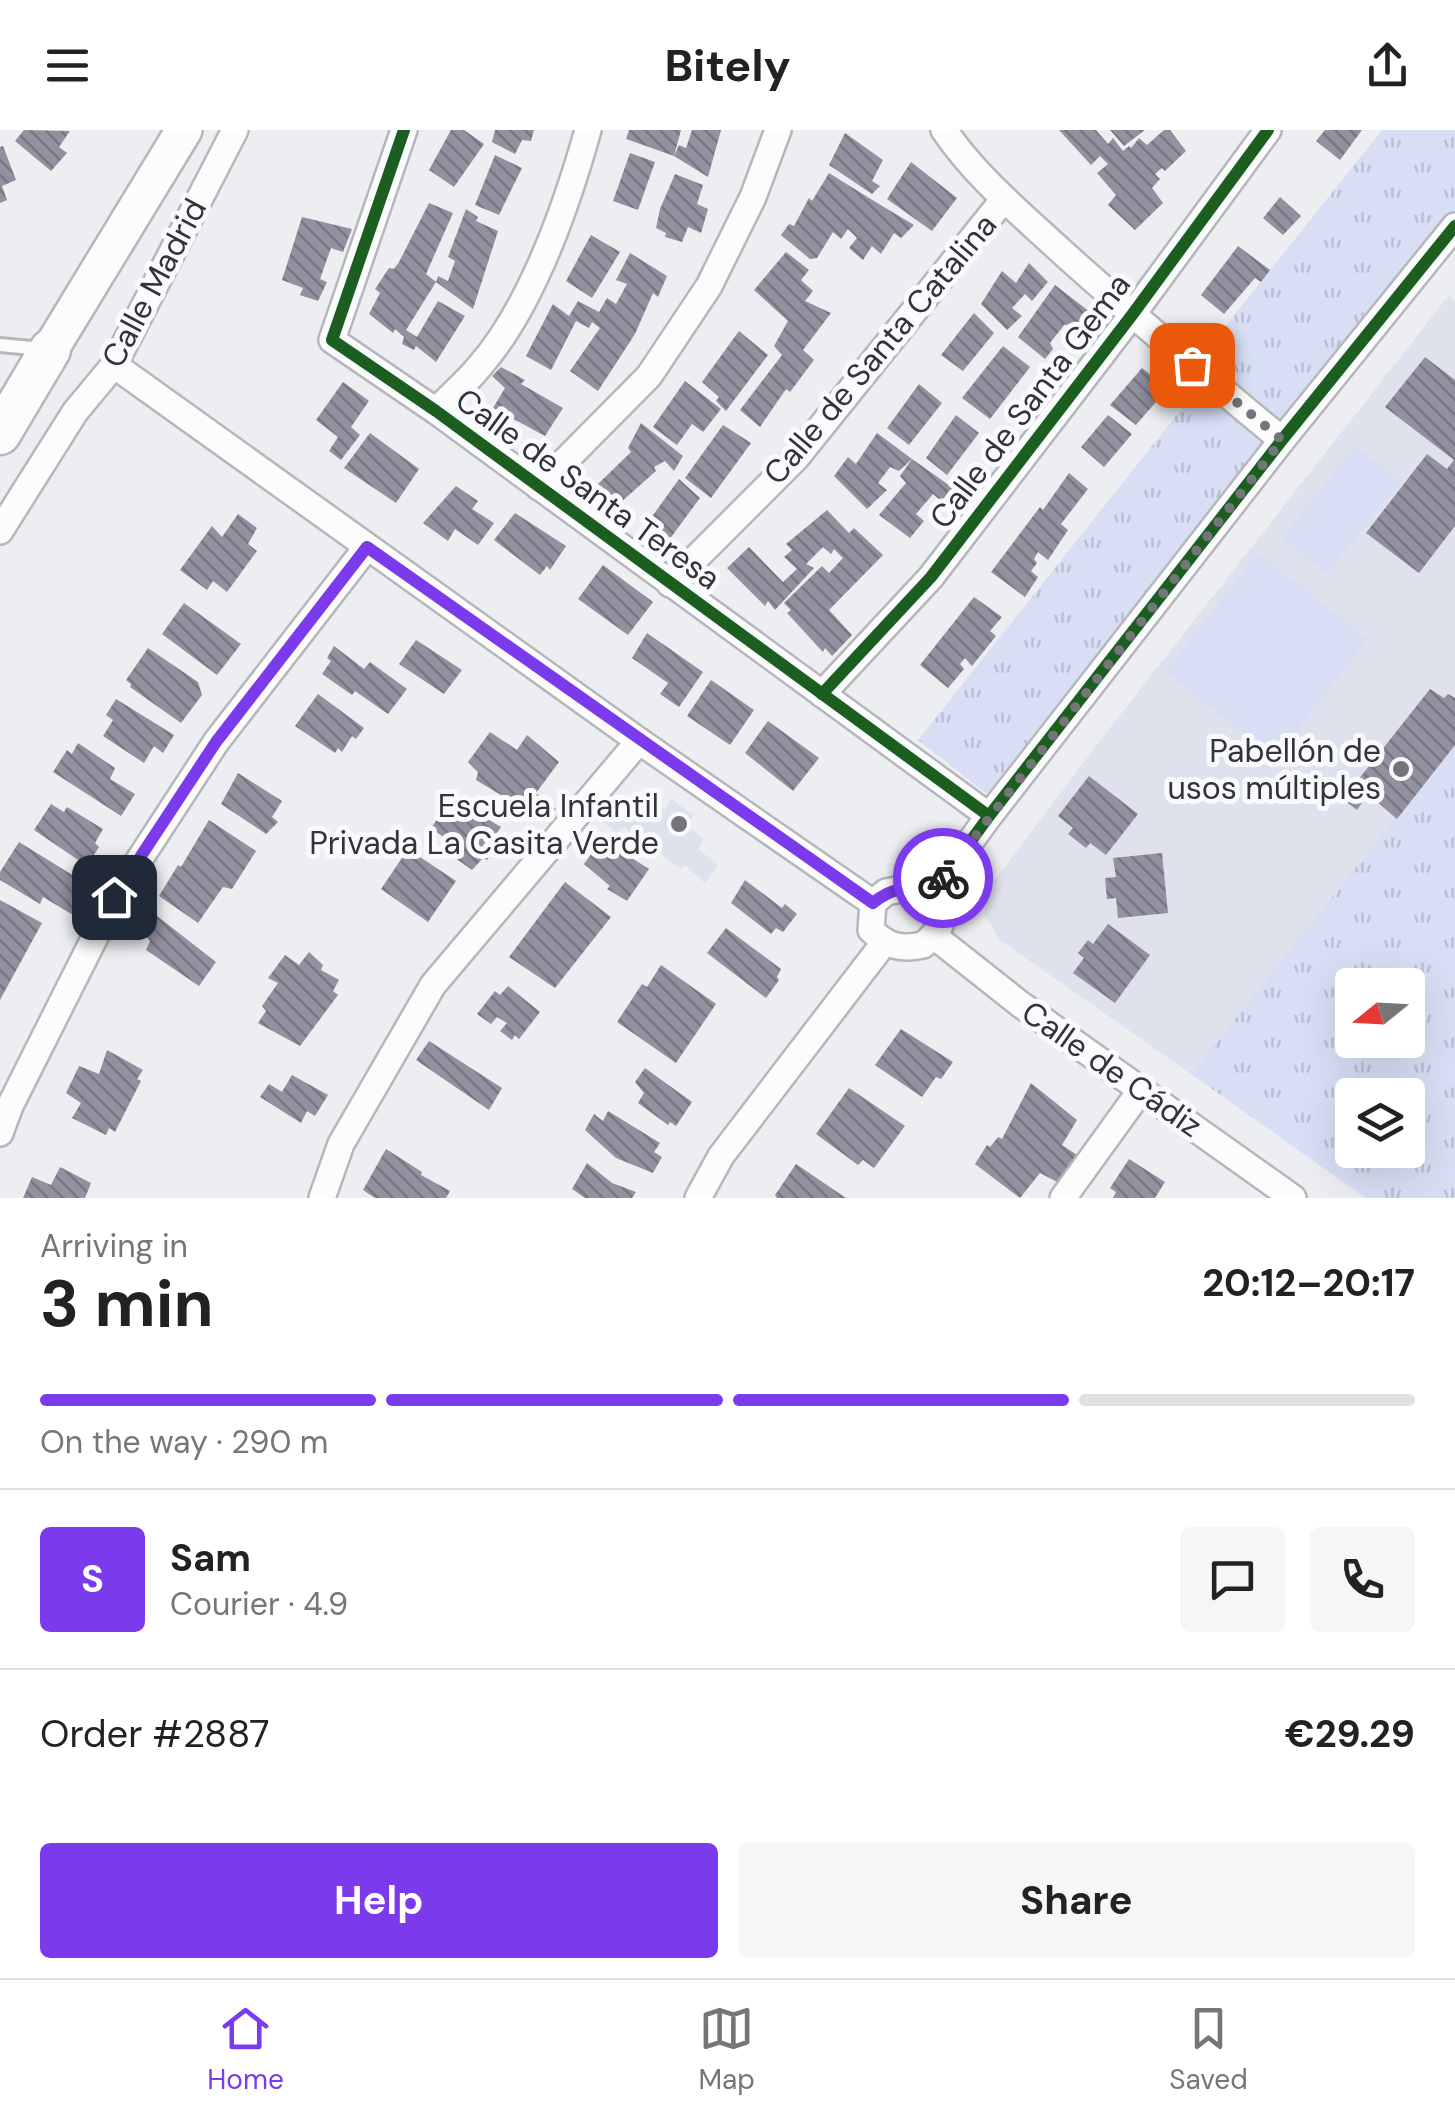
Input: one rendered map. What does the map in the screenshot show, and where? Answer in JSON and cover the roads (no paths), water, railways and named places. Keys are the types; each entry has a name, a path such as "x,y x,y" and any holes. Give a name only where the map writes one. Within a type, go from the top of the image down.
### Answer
{"main road":[{"path":"0,434 184,130"}],"street":[{"name":"Calle Madrid","path":"0,531 76,412 114,364 235,130"},
{"name":"Calle de Santa Teresa","path":"404,130 332,340 436,411 988,816"},
{"path":"436,411 481,365 522,302 573,184 588,130"},
{"path":"539,488 649,376 699,301 753,198 778,130"},
{"path":"944,130 1004,199 1132,315 1282,440"},
{"name":"Calle de Santa Gema","path":"822,694 931,577 1132,315 1266,131"},
{"name":"Calle de Santa Catalina","path":"670,584 796,458 1004,199"},
{"path":"932,894 988,816 1282,440 1455,226"},
{"path":"114,364 639,741 873,903"},
{"path":"0,1134 10,1106 114,897 216,742 367,547"},
{"path":"322,1198 341,1144 433,985 639,741"},
{"path":"901,888 932,894 944,914 934,936 922,945 910,948 884,943 872,930 873,903 886,892 901,888"},
{"name":"Calle de Cádiz","path":"934,936 1020,1004 1293,1198"},
{"path":"698,1198 721,1156 884,943"},
{"path":"1063,1198 1141,1090"}],"lane":[{"path":"0,345 50,350"}],"place":[{"name":"Pabellón de usos múltiples","path":"1401,769"},
{"name":"Escuela Infantil Privada La Casita Verde","path":"679,824"}]}
